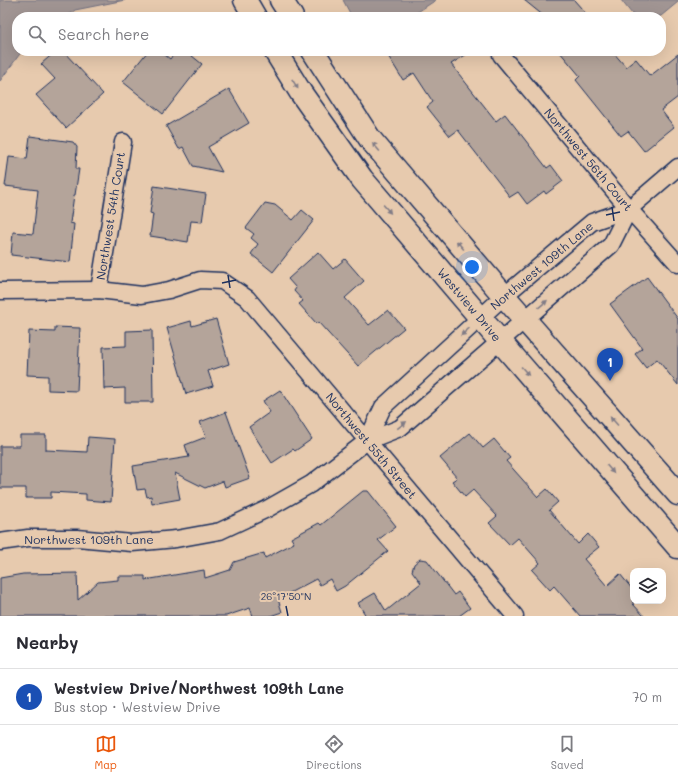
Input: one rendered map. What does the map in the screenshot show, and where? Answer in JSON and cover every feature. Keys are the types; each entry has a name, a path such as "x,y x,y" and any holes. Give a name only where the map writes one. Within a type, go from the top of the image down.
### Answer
{"street":[{"path":"245,0 251,12"},
{"path":"281,0 289,12"},
{"name":"Westview Drive","path":"278,56 301,93 362,179 678,547"},
{"path":"316,56 370,139 504,296 678,494"},
{"name":"Northwest 56th Court","path":"502,56 629,209 678,264"},
{"name":"Northwest 54th Court","path":"99,290 123,142"},
{"name":"Northwest 109th Lane","path":"367,441 383,407 504,296 592,222 629,209 678,167"},
{"name":"Northwest 109th Lane","path":"0,542 28,538 77,538 132,543 176,539 220,531 267,509 311,484 367,441 400,428 611,245 629,209"},
{"name":"Northwest 55th Street","path":"99,290 142,295 169,290 200,280 222,281 247,298 515,616"},
{"path":"0,291 99,290"}],"shaded area":[{"path":"0,0 125,0 75,10 72,12 12,12 12,56 18,56 0,81"},
{"path":"343,0 436,0 418,12 349,12"},
{"path":"621,0 678,0 678,2 666,12 630,12"}],"building":[{"path":"524,0 574,0 585,12 539,12"},
{"path":"678,54 678,97 661,110 674,127 644,151 628,131 621,136 576,80 580,76 563,56 616,56 626,67 636,59 650,76"},
{"path":"50,56 68,56 103,94 66,128 36,95 55,79 41,64"},
{"path":"144,56 166,56 170,59 172,56 192,56 202,64 163,114 123,82"},
{"path":"388,56 464,56 451,64 496,121 505,114 547,168 551,165 563,181 546,194 544,191 527,204 518,192 510,197 458,130 450,136 427,107 433,102 414,73 403,80"},
{"path":"229,89 249,123 208,147 222,172 193,166 183,147 179,149 166,126"},
{"path":"30,136 73,142 77,147 76,169 79,169 70,223 74,224 70,262 11,255 13,232 33,234 38,190 5,186 9,157 27,159"},
{"path":"154,186 206,194 202,222 191,221 188,242 150,236 153,214 150,213"},
{"path":"265,203 275,205 293,220 302,210 314,220 273,272 251,254 258,244 251,238 254,234 246,228"},
{"path":"318,252 333,269 345,259 364,281 345,298 369,325 388,310 404,328 358,366 318,322 316,323 299,304 303,301 294,291 296,288 288,279"},
{"path":"647,277 678,319 678,385 657,359 646,368 635,354 642,348 610,304"},
{"path":"216,319 229,364 208,371 213,386 186,394 167,328 191,321 192,326"},
{"path":"55,327 80,328 77,391 48,390 48,376 27,375 29,331 55,332"},
{"path":"152,330 153,402 125,402 125,388 104,389 103,347 126,346 126,331"},
{"path":"280,390 312,439 295,451 293,449 272,463 249,427 270,412 263,401"},
{"path":"226,412 250,478 225,487 223,481 205,488 175,473 180,499 152,504 151,496 147,497 145,489 137,490 133,466 189,457 185,445 206,437 200,422"},
{"path":"470,433 483,448 494,439 510,458 506,461 538,497 547,489 558,502 549,510 578,544 588,534 599,547 584,559 607,586 620,574 630,586 630,604 633,604 644,616 580,616 554,586 550,590 532,570 540,563 518,538 510,545 489,523 497,516 473,490 465,497 452,481 457,478 440,458"},
{"path":"20,435 46,435 46,450 87,452 88,437 115,439 111,502 86,500 86,494 51,492 51,498 26,498 26,488 0,488 0,446 20,446"},
{"path":"363,491 368,491 396,526 378,540 388,551 345,586 336,591 330,579 320,585 316,579 278,599 282,612 270,616 253,616 250,608 226,616 0,616 0,578 23,574 77,573 78,600 98,582 118,580 118,576 145,576 145,580 204,570 205,578 230,570 234,562 264,553 265,558 294,543 291,538 319,523 321,525"},
{"path":"420,559 427,560 454,595 458,592 470,608 459,616 366,616 358,603 375,593 386,611 421,583 412,571 414,564"}],"place":[{"name":"Westview Drive/Northwest 109th Lane","path":"610,381"}]}
